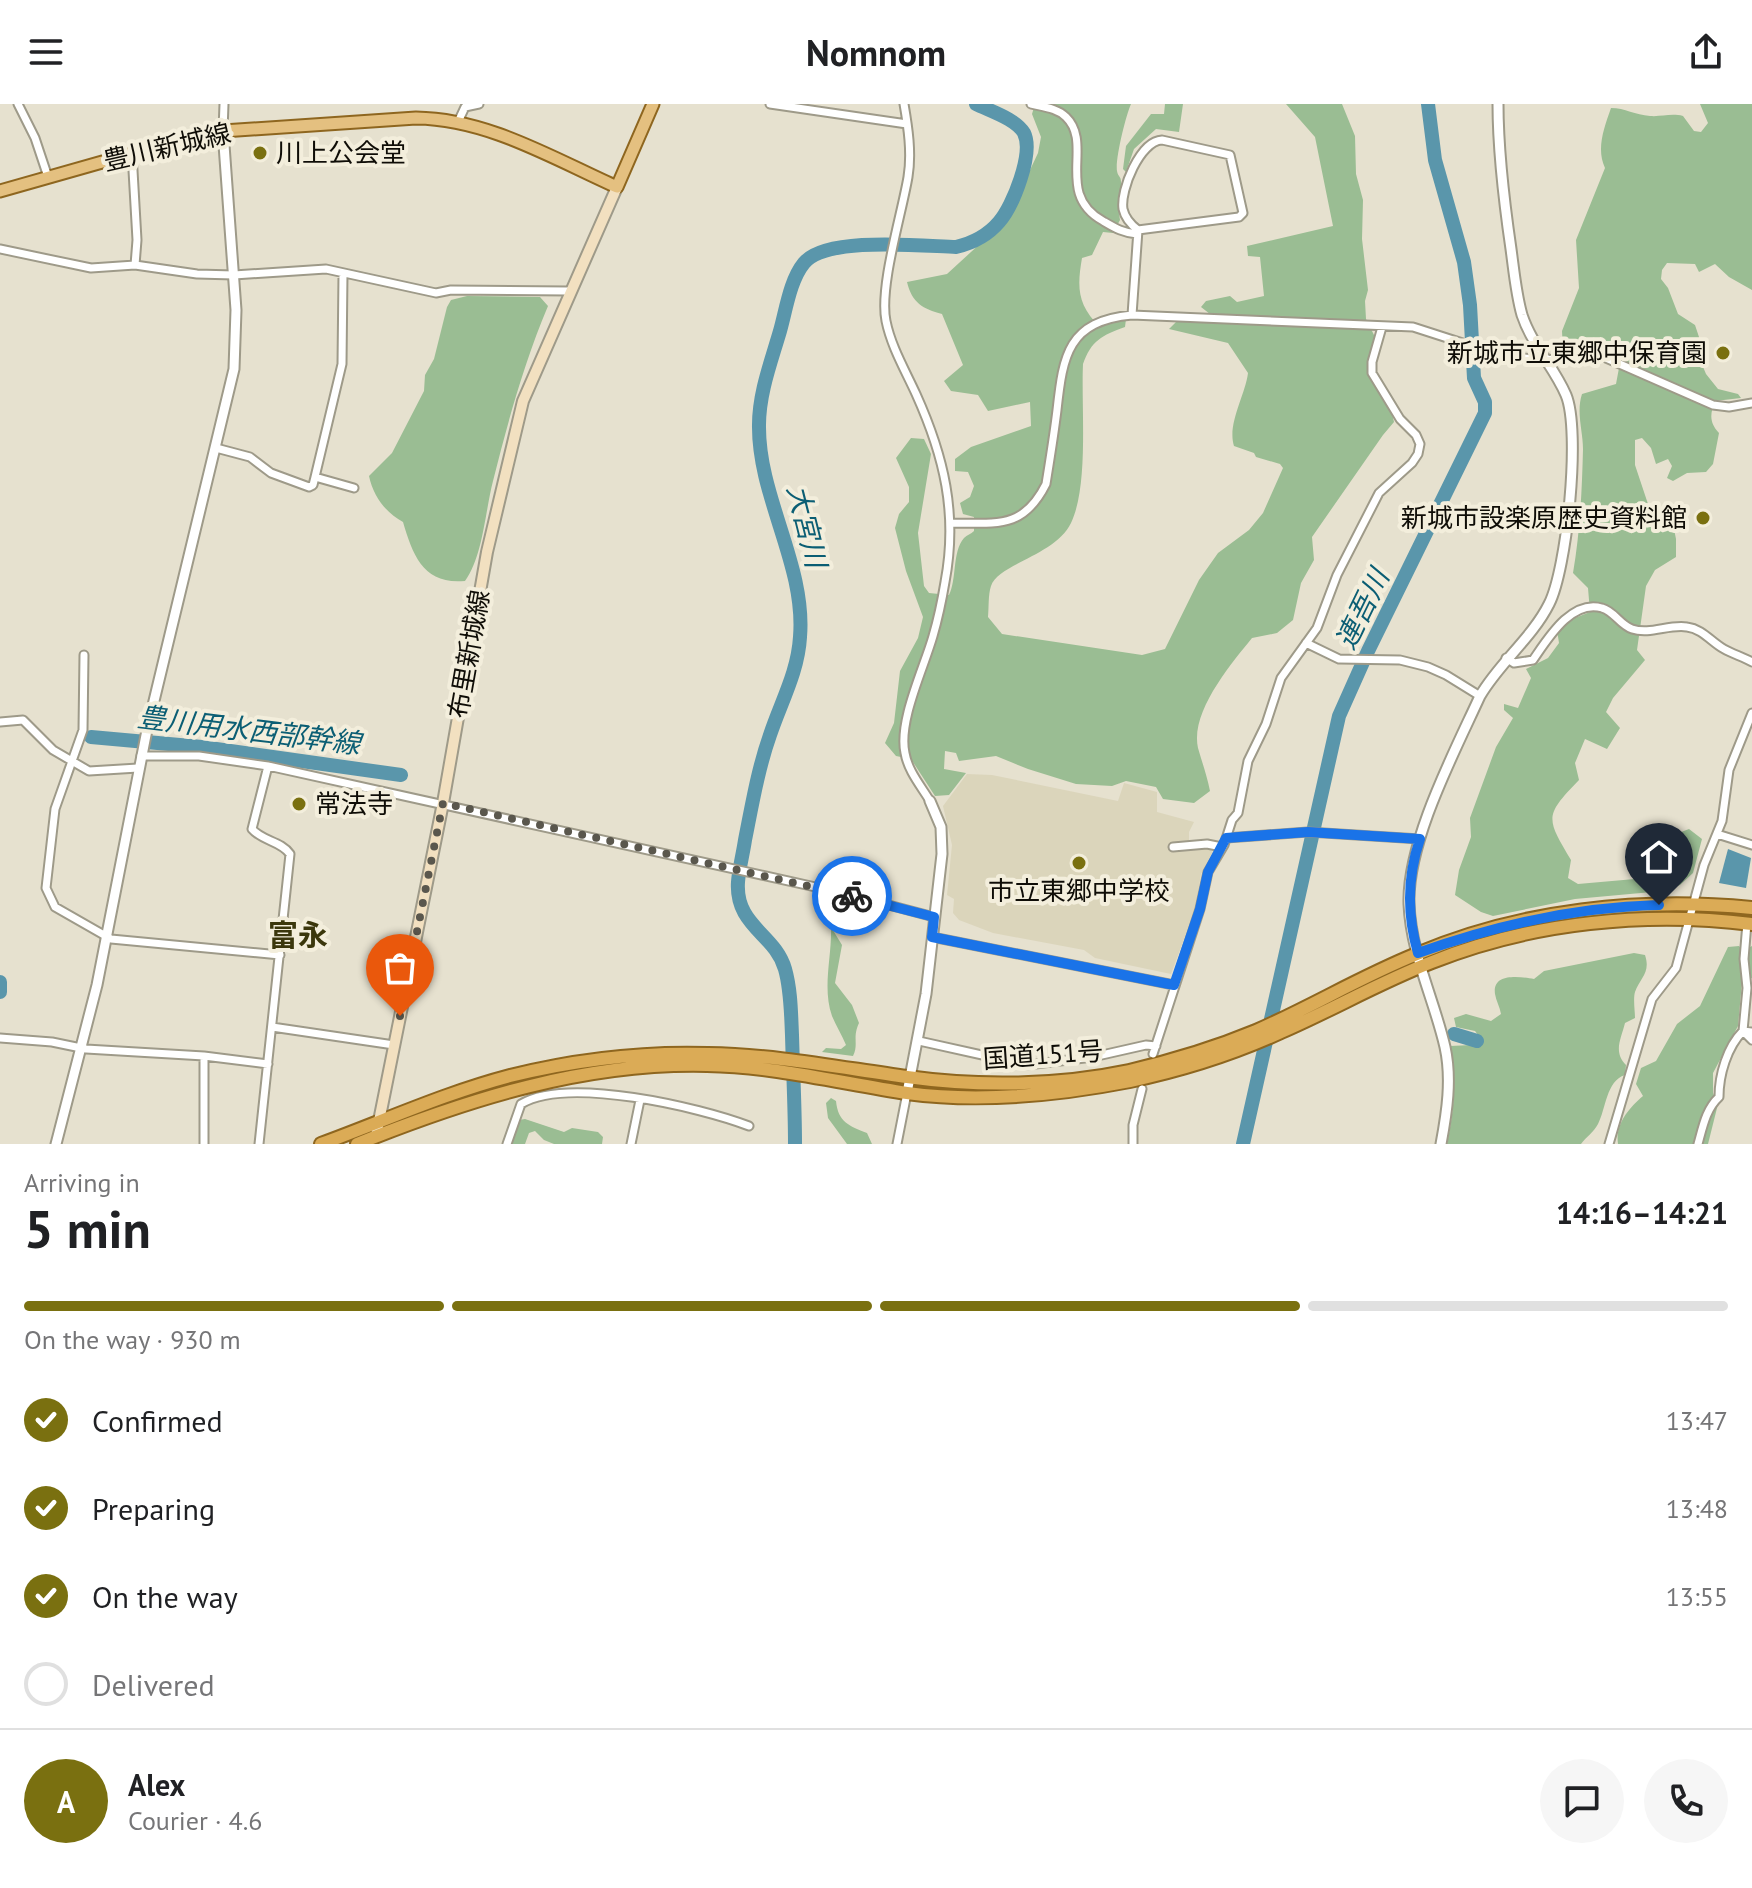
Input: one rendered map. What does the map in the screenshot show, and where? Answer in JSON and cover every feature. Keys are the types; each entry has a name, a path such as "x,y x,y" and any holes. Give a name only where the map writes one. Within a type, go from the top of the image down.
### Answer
{"highway":[{"name":"国道151号","path":"321,1144 377,1134 532,1085 602,1070 803,1061 910,1078 1027,1082 1089,1077 1186,1057 1283,1032 1471,935 1593,909 1695,905 1752,908"},
{"name":"国道151号","path":"779,1064 804,1076 907,1093 1011,1097 1078,1090 1162,1074 1257,1037 1285,1017 1419,960 1555,929 1639,919 1690,918 1750,924"},
{"name":"国道151号","path":"357,1144 377,1134"}],"main road":[{"path":"617,187 653,104"},
{"name":"豊川新城線","path":"0,191 194,136 223,131 432,118 502,135 617,187"},
{"name":"布里新城線","path":"377,1134 443,803 487,552 523,401 617,187"}],"street":[{"path":"18,104 35,138 48,177"},
{"path":"56,1144 107,937 138,768 234,369 237,342 223,131 224,104"},
{"path":"458,122 465,107 479,104"},
{"path":"770,104 907,124"},
{"path":"897,1144 919,1041 943,838 938,816 907,763 904,735 935,632 946,580 951,523 935,437 885,319 893,252 909,173 904,104"},
{"path":"1031,104 1064,114 1072,124 1077,187 1082,204 1091,214 1122,233 1137,232 1239,217 1243,213 1230,155 1162,140 1156,140 1139,153 1123,203 1129,223 1137,232 1132,315"},
{"path":"1441,1144 1449,1083 1445,1048 1419,960 1411,923 1409,890 1420,839 1480,696 1549,604 1561,567 1573,430 1566,394 1544,360 1522,315 1503,194 1498,104"},
{"path":"132,153 137,240 135,265"},
{"path":"0,249 91,268 135,265 197,274 234,275 326,269 436,293 467,290 569,291"},
{"path":"216,448 250,457 271,473 309,487 313,485 342,364 343,274"},
{"path":"951,523 998,523 1017,518 1037,502 1046,484 1062,364 1073,342 1087,329 1112,317 1132,315 1413,327 1503,356 1544,360 1599,355 1713,405 1729,407 1752,403"},
{"path":"919,1041 1027,1065 1093,1057 1146,1045 1155,1050 1200,909 1208,872 1240,806 1248,761 1266,724 1281,678 1323,617 1337,575 1379,493 1418,454 1420,444 1416,435 1400,419 1372,373 1382,327"},
{"path":"315,477 354,488"},
{"path":"1506,658 1514,663 1533,660 1552,630 1592,607 1603,608 1633,629 1694,628 1724,649 1752,662"},
{"path":"1306,643 1339,659 1400,660 1428,667 1480,696"},
{"path":"84,655 83,730 55,809 46,888 55,907 107,937 280,955"},
{"path":"1609,1144 1652,999 1676,968 1704,865 1722,821 1729,770 1752,713"},
{"path":"0,722 23,720 72,764 97,772 138,768"},
{"path":"142,751 268,766 847,894 934,917"},
{"path":"259,1144 290,854 286,848 255,834 251,824 268,766"},
{"path":"1226,838 1319,832 1420,839"},
{"path":"1717,834 1752,845"},
{"path":"1173,847 1207,844 1222,847"},
{"path":"1750,924 1744,959 1748,1032 1752,1040"},
{"path":"932,937 1174,985"},
{"path":"272,1027 394,1045"},
{"path":"1698,1144 1711,1105 1719,1097 1722,1070 1748,1032"},
{"path":"0,1038 268,1064"},
{"path":"204,1056 204,1144"},
{"path":"1133,1144 1133,1125 1142,1089"},
{"path":"507,1144 521,1104 557,1093 593,1091 705,1112 749,1126"},
{"path":"631,1144 640,1100"}],"shaded area":[{"name":"市立東郷中学校","path":"967,774 992,775 1118,801 1124,783 1157,792 1157,812 1194,822 1189,832 1189,848 1206,847 1213,852 1201,874 1195,910 1171,974 1095,958 1084,950 993,933 959,920 953,913 954,899 947,895 952,845 943,806"}],"green space":[{"path":"1035,104 1131,104 1117,165 1121,179 1120,220 1113,233 1103,232 1092,255 1082,258 1079,278 1083,303 1100,327 1126,319 1125,327 1094,344 1083,364 1082,468 1077,507 1071,523 1053,543 996,578 990,590 988,617 1002,634 1142,655 1165,649 1199,580 1218,553 1249,530 1263,513 1283,468 1280,464 1234,446 1233,429 1248,373 1228,343 1169,329 1176,322 1207,322 1210,314 1201,307 1206,301 1230,296 1237,302 1264,296 1260,257 1248,256 1247,246 1333,226 1315,137 1286,104 1342,104 1355,136 1356,174 1363,200 1362,239 1368,290 1366,319 1375,337 1370,361 1394,422 1312,537 1314,560 1301,583 1293,620 1277,633 1252,638 1206,704 1197,734 1210,791 1194,803 1163,799 1156,787 1126,781 1112,786 1076,784 996,756 959,761 956,753 945,751 944,769 966,773 949,795 935,796 911,759 896,756 885,743 894,723 900,671 918,638 923,617 906,571 895,528 899,514 909,502 909,487 896,458 911,438 924,439 931,454 918,533 924,586 929,593 949,595 960,544 974,531 974,517 963,514 960,503 970,497 974,486 968,472 955,471 955,459 971,447 1031,426 1030,402 988,411 978,395 951,391 944,381 963,365 942,314 919,304 907,282 947,274 1007,219 1038,153 1041,137 1032,114"},
{"path":"1165,104 1183,104 1179,132 1156,129 1134,149 1126,172 1123,169 1126,146 1151,114 1164,114"},
{"path":"1700,104 1752,104 1752,290 1729,277 1715,264 1699,272 1695,264 1667,263 1661,279 1678,314 1695,325 1699,337 1696,350 1706,374 1718,389 1738,394 1741,398 1715,401 1711,418 1719,433 1713,464 1706,472 1687,473 1673,481 1667,478 1672,466 1668,459 1656,464 1651,448 1642,438 1635,440 1635,465 1654,522 1662,521 1666,512 1671,514 1676,557 1655,570 1646,586 1637,650 1645,660 1613,698 1606,712 1620,728 1607,749 1585,739 1575,763 1579,780 1559,802 1552,818 1557,835 1571,860 1568,878 1578,884 1646,878 1653,875 1676,834 1689,829 1702,839 1693,873 1680,885 1663,891 1575,899 1493,916 1455,895 1459,870 1471,837 1470,818 1496,747 1513,718 1504,710 1504,704 1518,708 1531,678 1526,669 1548,658 1559,643 1557,630 1590,612 1588,588 1573,573 1582,480 1580,401 1582,394 1616,384 1619,368 1615,351 1593,348 1563,351 1562,331 1579,288 1576,240 1605,168 1601,146 1611,108 1650,116 1683,116 1694,131 1701,132 1708,123"},
{"path":"467,296 540,297 548,306 511,414 476,559 465,581 451,581 439,578 422,566 403,522 381,503 369,476 392,453 424,391 425,375 434,359 447,307 451,300"},
{"path":"831,927 842,945 835,983 852,1005 859,1023 853,1056 822,1052 826,1048 841,1049 846,1045 829,1005"},
{"path":"1739,946 1743,951 1752,946 1752,978 1742,982 1738,1026 1713,1073 1713,1093 1718,1104 1708,1144 1618,1144 1621,1123 1643,1096 1636,1084 1641,1068 1656,1061 1677,1024 1700,1006 1728,947"},
{"path":"1634,953 1645,955 1647,966 1635,992 1635,1018 1625,1023 1620,1040 1620,1055 1626,1065 1625,1075 1614,1083 1598,1124 1581,1144 1447,1144 1454,1095 1450,1046 1472,1045 1481,1039 1475,1031 1456,1027 1454,1018 1466,1014 1491,1021 1501,1014 1495,987 1503,979 1534,979 1544,971"},
{"path":"831,1098 836,1101 842,1119 867,1133 872,1144 847,1144 828,1118 826,1103"},
{"path":"525,1119 564,1132 572,1128 598,1132 603,1137 602,1144 554,1144 535,1131 529,1133 525,1144 512,1144 519,1120"}],"water":[{"path":"1728,849 1751,858 1746,888 1719,883"}],"waterway":[{"name":"大宮川","path":"795,1144 791,1010 787,977 780,957 743,909 738,882 759,774 793,675 800,637 796,584 761,452 761,401 789,296 804,263 832,249 853,246 956,247 985,235 1005,214 1024,166 1024,133 1002,116 976,104"},
{"name":"連吾川","path":"1243,1144 1339,716 1485,413 1485,402 1474,378 1464,262 1435,160 1428,104"},
{"name":"豊川用水西部幹線","path":"91,737 202,747 401,775"},
{"path":"0,982 0,992"},
{"name":"豊川用水西部幹線","path":"1454,1034 1477,1041"}],"way so far":[{"path":"400,1016 443,803 852,896"}],"place":[{"name":"川上公会堂","path":"260,153"},
{"name":"新城市立東郷中保育園","path":"1723,353"},
{"name":"新城市設楽原歴史資料館","path":"1703,518"},
{"name":"常法寺","path":"299,804"},
{"name":"市立東郷中学校","path":"1079,863"}],"district":[{"name":"富永","path":"298,936"}],"route":[{"path":"852,896 934,917 932,937 1174,985 1200,909 1208,872 1226,838 1308,832 1420,839 1409,890 1411,923 1418,953 1471,935 1554,915 1659,905"}]}
